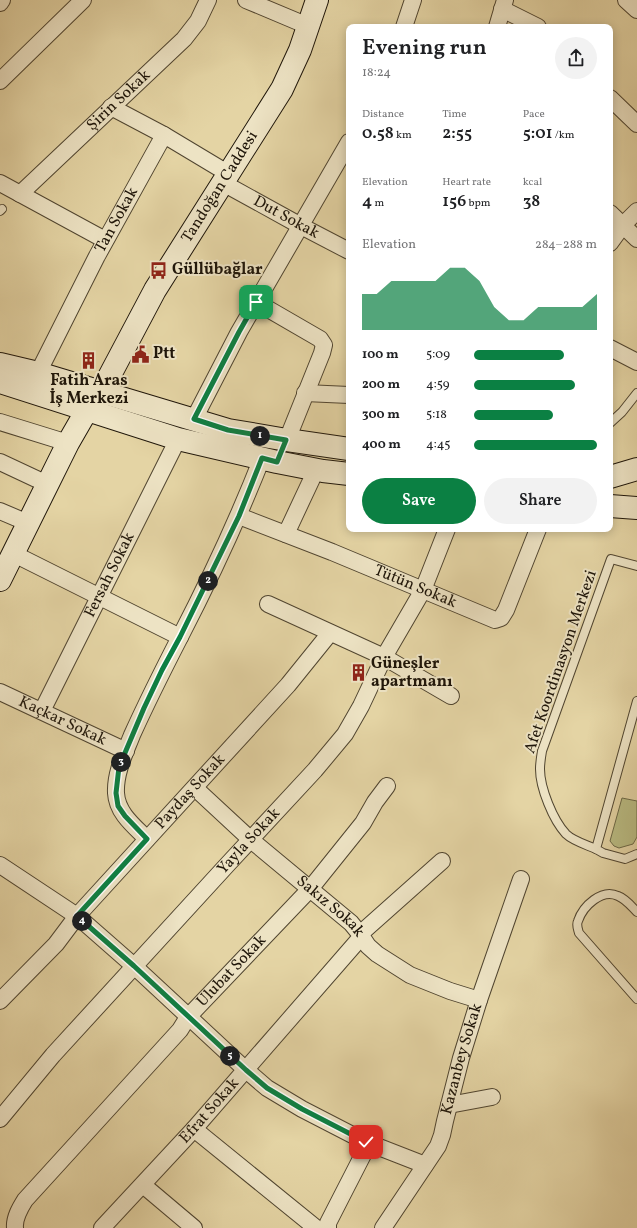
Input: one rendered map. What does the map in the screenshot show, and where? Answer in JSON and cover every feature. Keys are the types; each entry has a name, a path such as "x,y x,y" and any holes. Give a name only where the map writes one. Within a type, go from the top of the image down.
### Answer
{"street":[{"path":"0,81 83,0"},
{"name":"Şirin Sokak","path":"20,194 184,39 198,21 208,0"},
{"path":"246,0 308,26"},
{"name":"Tandoğan Caddesi","path":"0,580 68,443 87,410 101,392 156,290 282,89 300,50 317,0"},
{"path":"405,24 413,0"},
{"path":"626,0 637,10"},
{"path":"498,24 503,4 533,24"},
{"path":"613,101 637,124"},
{"path":"111,107 164,135 226,178"},
{"name":"Tan Sokak","path":"38,374 105,240 164,135"},
{"path":"194,419 239,332 346,147"},
{"name":"Dut Sokak","path":"226,178 300,226 346,249"},
{"path":"0,183 105,240"},
{"path":"613,238 637,210"},
{"path":"613,216 637,239"},
{"path":"147,839 125,816 118,806 116,793 119,767 162,670 180,637 239,516 269,460 286,440 324,345 320,339 256,302"},
{"path":"613,350 637,362"},
{"path":"0,364 228,430 346,449"},
{"path":"0,382 178,439 316,470 346,474"},
{"path":"306,393 346,395"},
{"path":"0,422 68,443"},
{"name":"Fersah Sokak","path":"42,711 178,439"},
{"path":"0,462 47,484"},
{"path":"613,474 637,469"},
{"path":"286,534 316,470"},
{"path":"613,506 637,508"},
{"path":"0,510 28,523"},
{"name":"Tütün Sokak","path":"239,516 495,620 501,618 537,532"},
{"name":"Yayla Sokak","path":"0,1119 53,1055 226,864 251,840 315,770 345,734 361,706 384,657 423,590 446,532"},
{"path":"14,554 180,637"},
{"path":"268,604 330,634 384,657 451,696"},
{"name":"Paydaş Sokak","path":"0,1001 56,944 77,916 288,685 330,634"},
{"name":"Kaçkar Sokak","path":"0,692 126,751"},
{"name":"Ulubat Sokak","path":"15,1228 14,1225 18,1210 25,1200 180,1030 188,1017 310,889 363,823 374,802 387,786"},
{"name":"Sakız Sokak","path":"195,788 251,840 342,916 361,935 368,946 377,954 410,975 450,991 479,1000"},
{"name":"Efrat Sokak","path":"102,1228 194,1129 361,935 442,861"},
{"path":"0,865 77,916 267,1088 302,1109 369,1143 425,1165"},
{"name":"Kazanbey Sokak","path":"383,1228 438,1146 461,1058 479,1000 521,879"},
{"path":"448,1105 492,1097"},
{"path":"194,1129 316,1228"},
{"path":"328,1228 328,1223 369,1143"},
{"path":"143,1185 194,1228"}],"lane":[{"path":"613,420 637,394"},
{"name":"Afet Koordinasyon Merkezi","path":"637,566 611,558 542,751 540,770 547,802 558,823 567,835 603,853 625,859 637,854"},
{"path":"596,849 637,701"},
{"path":"637,912 628,901 617,895 602,895 591,902 582,912 577,923 579,933 637,999"}],"green space":[{"path":"622,798 637,801 637,837 633,844 619,848 614,846 610,841"}],"place":[{"name":"Güllübağlar","path":"159,270"},
{"name":"Ptt","path":"140,354"},
{"name":"Fatih Aras İş Merkezi","path":"89,360"},
{"name":"Güneşler apartmanı","path":"358,673"}],"route":[{"path":"256,302 194,419 228,430 286,440 277,462 262,458 239,516 180,637 162,670 119,767 116,793 118,806 132,825 147,839 77,916 267,1088 302,1109 366,1142"}]}
